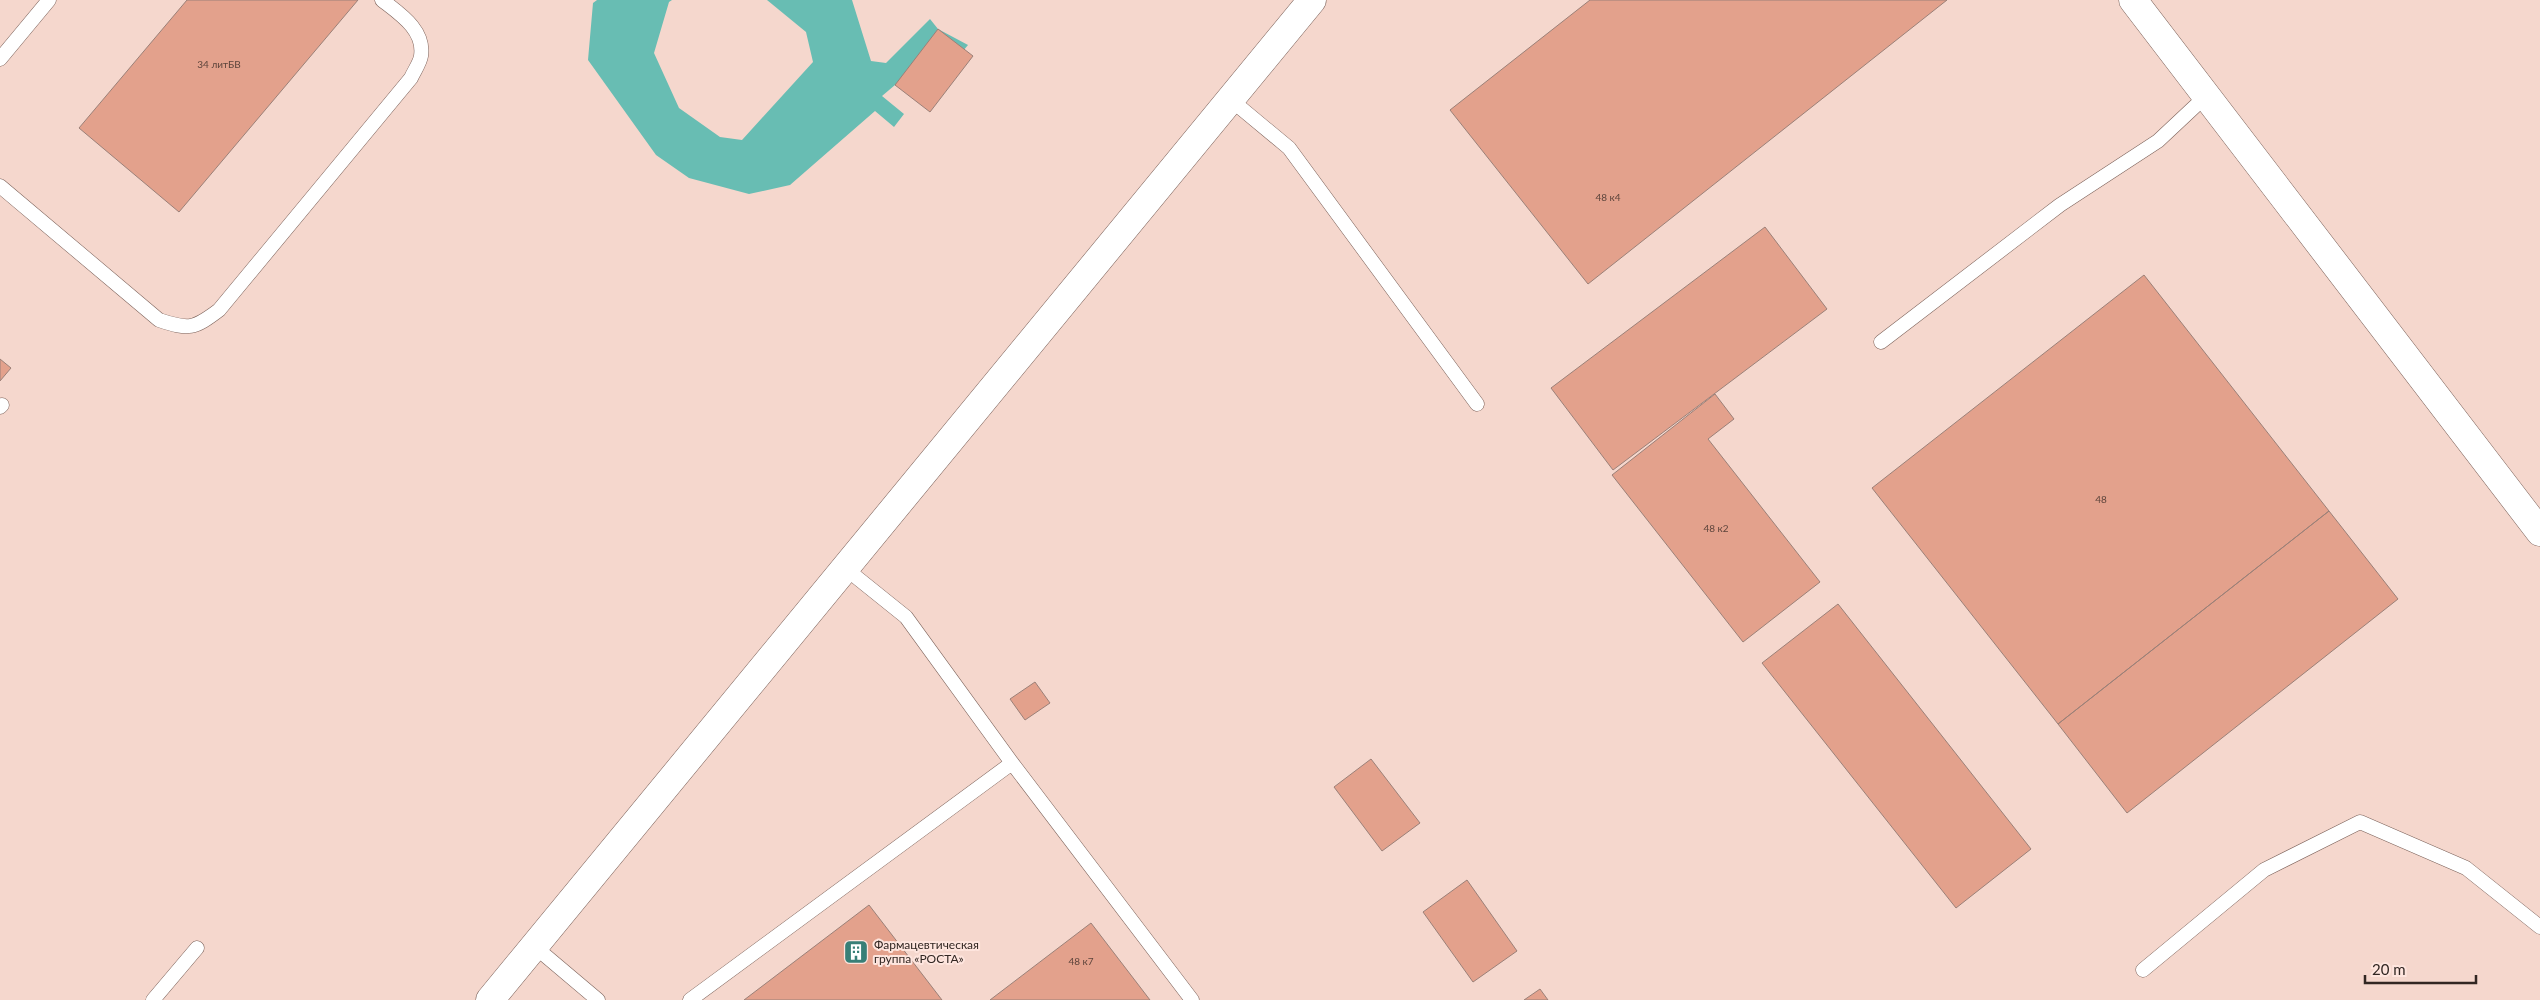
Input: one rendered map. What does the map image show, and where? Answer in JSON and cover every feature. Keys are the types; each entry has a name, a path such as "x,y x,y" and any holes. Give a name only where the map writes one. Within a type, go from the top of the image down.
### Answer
{"street":[{"path":"490,1000 1312,0"},
{"path":"2133,0 2540,532"}],"lane":[{"path":"0,59 49,0"},
{"path":"0,186 159,320 179,327 199,325 219,310 411,78 421,56 420,38 408,21 382,0"},
{"path":"1881,342 2060,205 2158,141 2206,96"},
{"path":"1230,99 1289,148 1477,404"},
{"path":"845,568 906,617 1012,763 1192,1000"},
{"path":"690,1000 1012,763"},
{"path":"2143,970 2264,870 2360,822 2466,868 2540,927"},
{"path":"534,946 598,1000"},
{"path":"153,1000 197,948"}],"water":[{"path":"597,0 672,0 669,2 654,53 679,108 720,137 742,140 813,62 806,32 767,0 852,0 871,61 886,63 930,19 938,29 968,45 952,64 895,85 882,96 904,114 894,127 875,111 790,185 749,194 689,178 656,155 588,60 593,3"}],"building":[{"path":"187,0 358,0 179,212 79,128"},
{"path":"1590,0 1947,0 1588,284 1450,110"},
{"path":"938,29 973,56 930,112 895,85"},
{"path":"1765,227 1827,309 1613,470 1551,388"},
{"path":"2144,275 2329,511 2058,724 1872,488"},
{"path":"0,359 11,368 0,381"},
{"path":"1715,394 1734,419 1708,439 1820,582 1743,642 1612,475"},
{"path":"2329,511 2398,599 2127,813 2058,724"},
{"path":"1838,604 2031,849 1956,908 1762,663"},
{"path":"1035,682 1050,703 1025,720 1010,699"},
{"path":"1371,759 1420,823 1382,851 1334,787"},
{"path":"1467,880 1517,951 1473,982 1423,912"},
{"name":"Фармацевтическая группа «РОСТА»","path":"869,905 942,1000 744,1000"},
{"name":"Фармацевтическая группа «РОСТА»","path":"1091,923 1150,1000 990,1000"},
{"path":"1540,989 1548,1000 1524,1000"}],"place":[{"name":"Фармацевтическая группа «РОСТА»","path":"856,952"}]}
